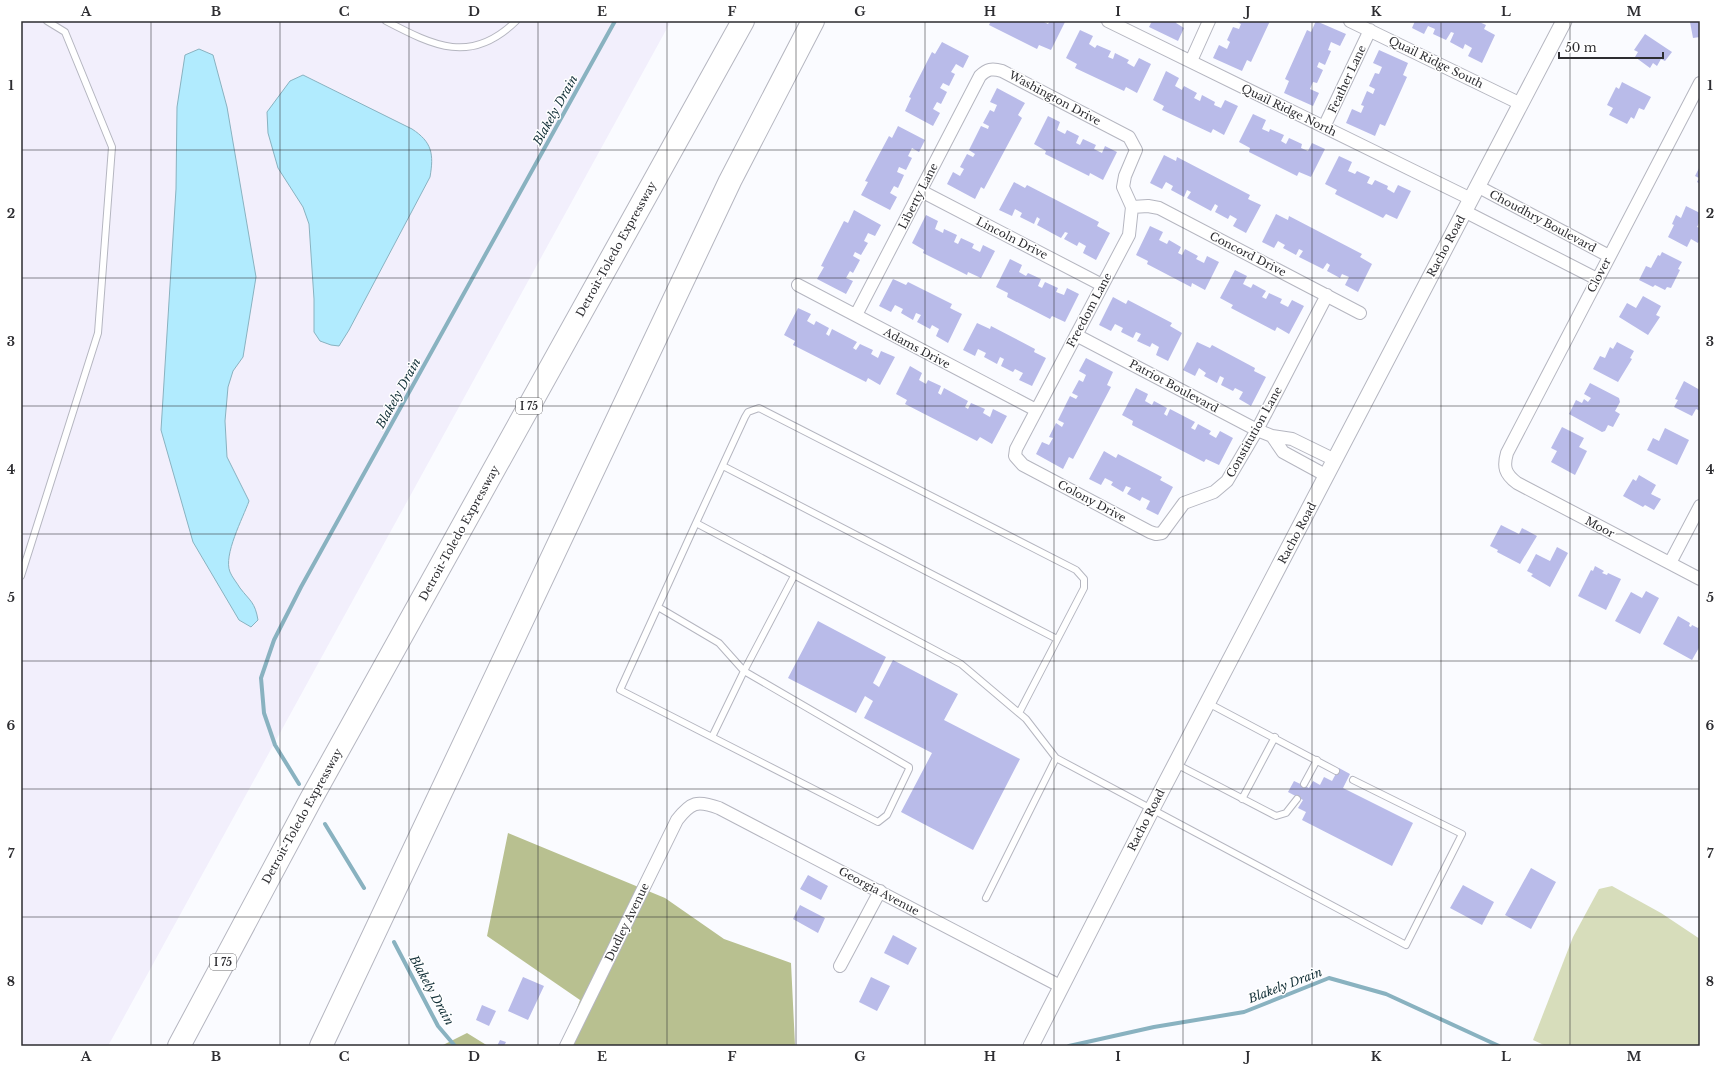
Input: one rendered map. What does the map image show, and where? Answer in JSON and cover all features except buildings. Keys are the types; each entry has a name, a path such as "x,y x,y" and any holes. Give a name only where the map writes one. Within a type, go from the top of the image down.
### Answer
{"highway":[{"name":"Detroit-Toledo Expressway","path":"178,1046 311,799 743,21"},
{"path":"321,1046 730,181 813,21"}],"street":[{"name":"Quail Ridge North","path":"1108,21 1471,199"},
{"path":"1191,61 1209,21"},
{"name":"Quail Ridge South","path":"1350,21 1521,104"},
{"name":"Racho Road","path":"1031,1046 1152,809 1564,21"},
{"name":"Feather Lane","path":"1324,127 1370,30"},
{"name":"Washington Drive","path":"980,76 989,69 1002,71 1129,137"},
{"name":"Liberty Lane","path":"856,315 980,76"},
{"name":"Clover","path":"1505,469 1507,453 1700,83"},
{"name":"Freedom Lane","path":"1034,471 1023,465 1015,456 1016,449 1128,235 1132,207 1124,187 1125,176 1136,150 1129,137"},
{"name":"Lincoln Drive","path":"921,191 1102,285"},
{"path":"1471,199 1597,279"},
{"name":"Choudhry Boulevard","path":"1471,199 1610,256"},
{"name":"Concord Drive","path":"1132,207 1148,206 1159,208 1360,312"},
{"name":"Adams Drive","path":"798,285 1036,410"},
{"name":"Constitution Lane","path":"1150,532 1156,534 1162,533 1184,503 1220,488 1231,475 1327,295"},
{"name":"Patriot Boulevard","path":"1076,335 1256,430 1272,436 1292,439 1335,460"},
{"path":"1272,436 1283,452 1327,476"},
{"name":"Moor","path":"1505,469 1516,483 1700,579"},
{"name":"Colony Drive","path":"1034,471 1150,532"},
{"path":"1670,563 1700,506"},
{"name":"Georgia Avenue","path":"694,803 706,803 719,808 1062,987"},
{"name":"Dudley Avenue","path":"566,1046 677,820 685,810 694,803"},
{"path":"840,966 880,892"}],"lane":[{"path":"21,576 98,333 112,147 66,32 47,21"},
{"path":"386,21 439,46 457,48 478,45 493,39 507,30 516,21"},
{"path":"658,607 719,643 744,671 897,758 908,766 909,769 887,815 878,822 620,690 696,523 745,417 748,412 759,408 1076,570 1084,579 1084,588 1019,713"},
{"path":"723,466 1057,639"},
{"path":"696,523 961,664 1026,719 1056,758 1406,945 1462,834 1353,780"},
{"path":"712,737 744,671 794,576"},
{"path":"1208,703 1275,737 1336,771"},
{"path":"1242,799 1275,737"},
{"path":"986,898 1056,758"},
{"path":"1304,784 1317,760"},
{"path":"1176,764 1276,816 1286,813 1297,799"}],"shaded area":[{"path":"21,21 671,21 108,1046 21,1046"}],"green space":[{"path":"508,833 665,898 724,939 791,963 795,1045 563,1046 580,1000 487,936"},
{"path":"1612,886 1661,913 1700,939 1700,1046 1546,1046 1533,1040 1573,937 1599,889"},
{"path":"467,1033 488,1046 441,1046"}],"water":[{"path":"199,49 213,55 227,107 256,277 243,357 233,371 228,387 225,421 227,457 249,501 231,547 229,565 232,576 252,602 255,609 258,620 251,627 239,620 193,542 161,430 176,189 177,107 185,55"},
{"path":"303,75 412,129 428,144 432,162 430,177 349,330 339,346 320,341 314,332 314,299 309,224 303,207 278,168 268,133 267,112 290,81"}],"waterway":[{"name":"Blakely Drain","path":"299,784 275,745 264,713 261,678 274,640 301,587 615,21"},
{"name":"Blakely Drain","path":"325,824 364,888"},
{"name":"Blakely Drain","path":"394,942 438,1026 455,1046"},
{"name":"Blakely Drain","path":"1069,1046 1154,1027 1244,1012 1329,978 1386,994 1499,1046"}]}
